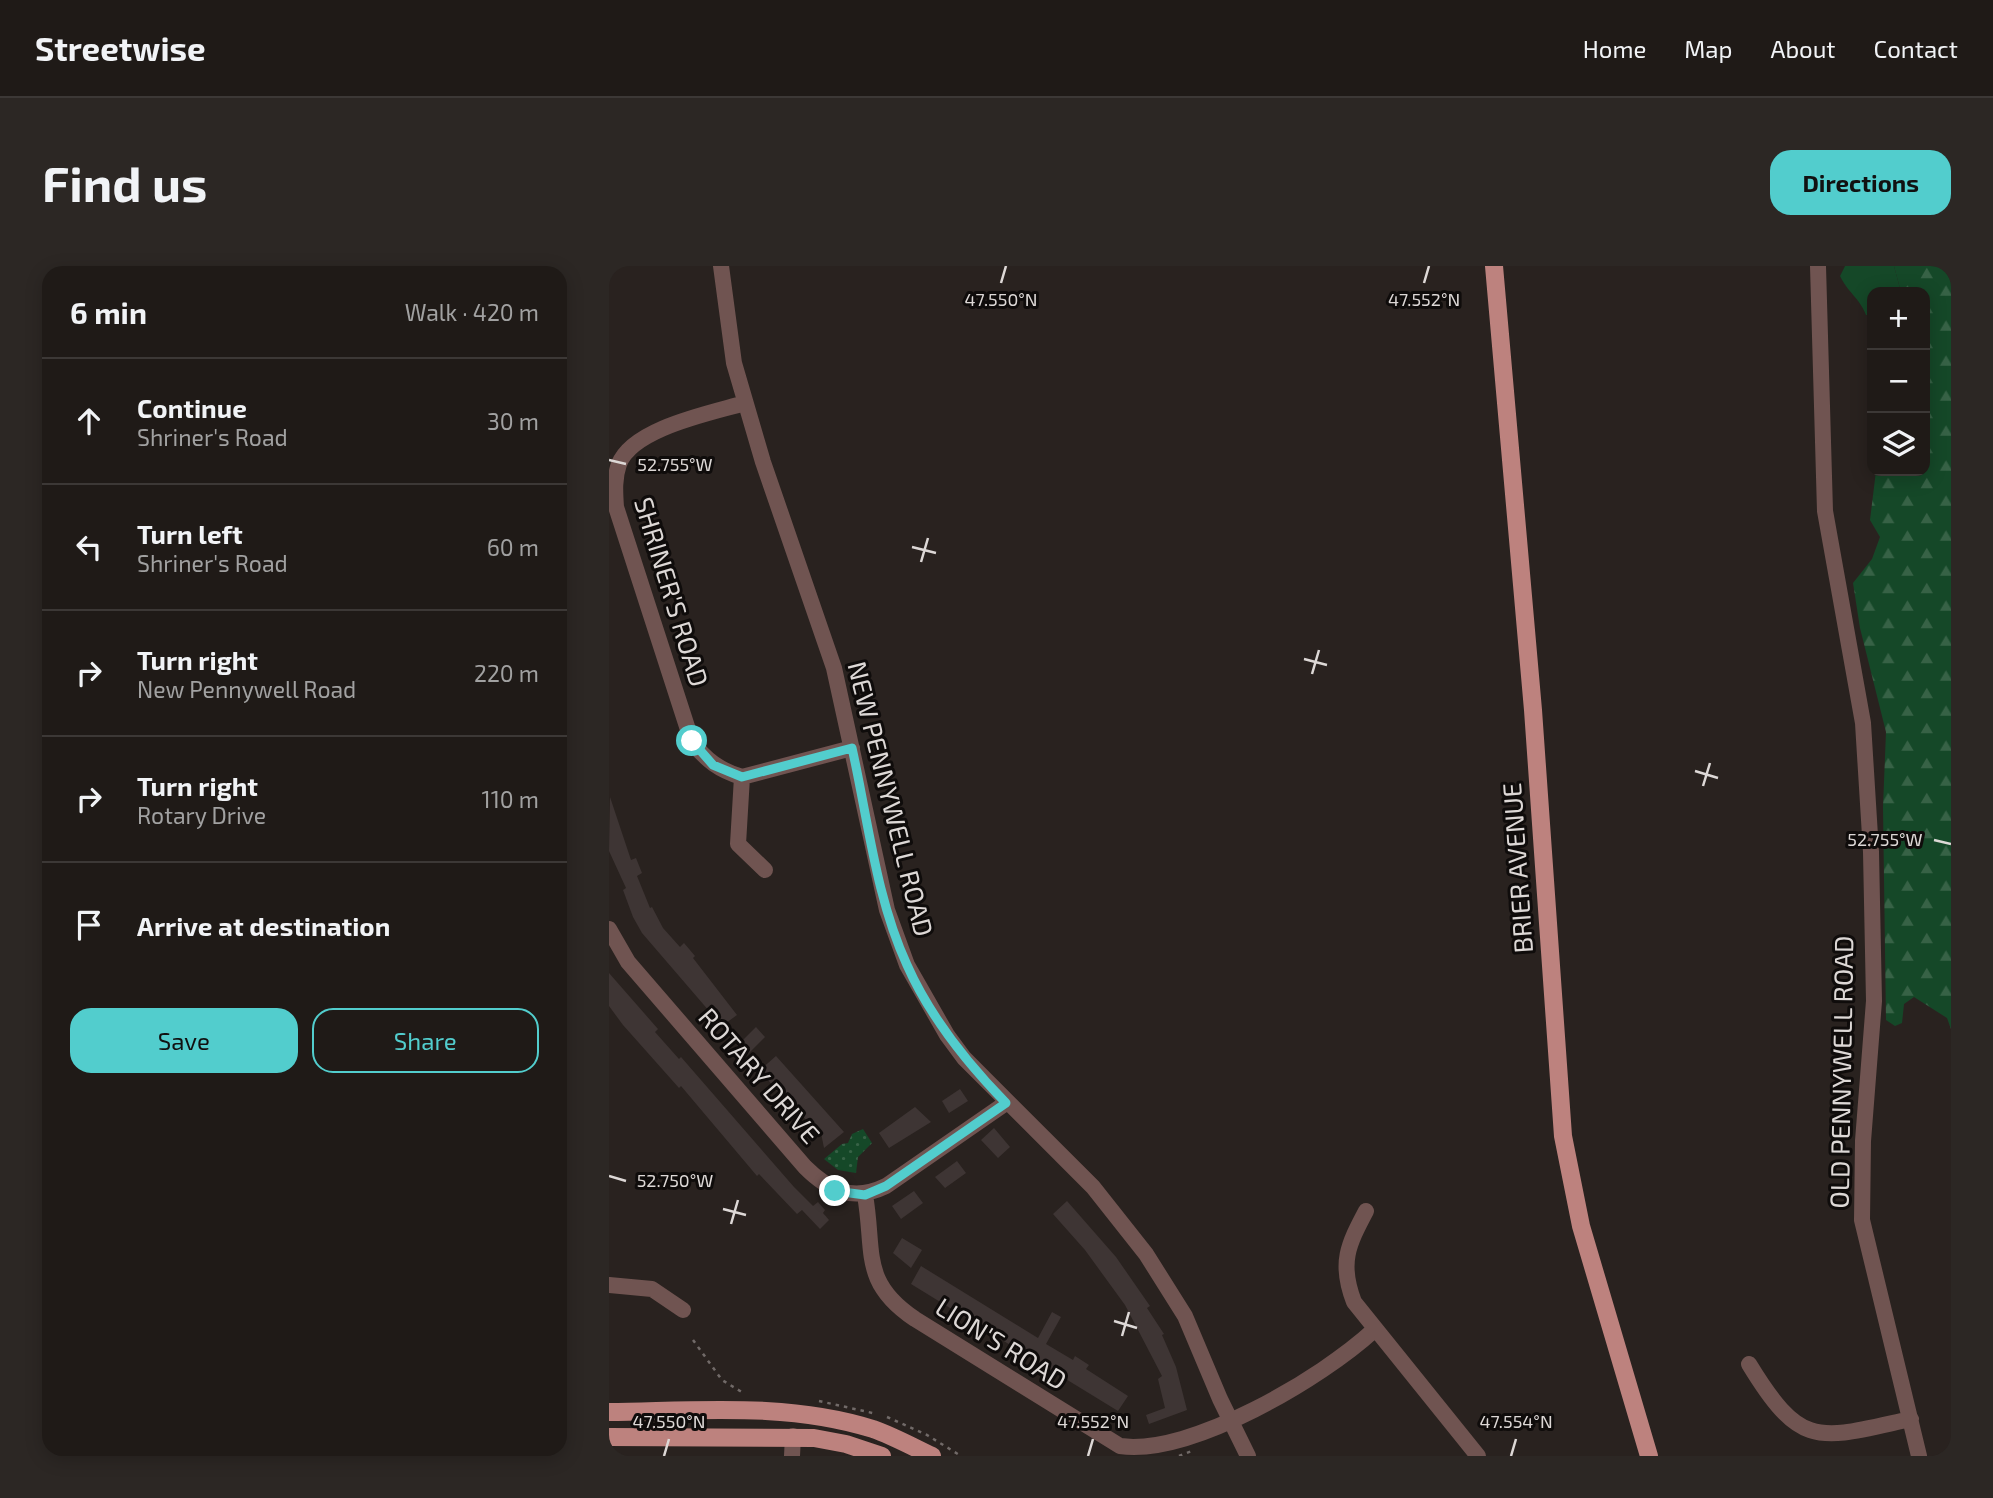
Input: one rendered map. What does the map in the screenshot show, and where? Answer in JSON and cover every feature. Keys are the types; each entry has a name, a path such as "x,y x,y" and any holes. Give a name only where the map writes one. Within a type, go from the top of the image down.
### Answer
{"main road":[{"name":"BRIER AVENUE","path":"1495,266 1528,656 1563,1136 1581,1226 1649,1456"},
{"path":"609,1412 795,1413 876,1430 932,1456"},
{"path":"793,1436 795,1413"},
{"path":"609,1437 793,1436 832,1440 882,1456"}],"street":[{"name":"NEW PENNYWELL ROAD","path":"720,266 734,363 745,403 822,626 887,910 907,965 947,1035 1006,1103 1093,1187 1146,1254 1185,1316 1248,1456"},
{"name":"OLD PENNYWELL ROAD","path":"1818,266 1825,512 1863,723 1871,852 1874,1001 1863,1141 1863,1220 1919,1456"},
{"name":"SHRINER'S ROAD","path":"742,777 713,765 692,741 617,507 614,484 620,461 637,441 656,431 745,403"},
{"path":"765,870 738,844 742,777 852,748"},
{"name":"ROTARY DRIVE","path":"609,929 623,956 805,1167 835,1191 865,1195"},
{"path":"865,1195 886,1186 1006,1103"},
{"name":"LION'S ROAD","path":"865,1195 873,1268 878,1286 887,1298 1117,1451 1167,1447 1231,1423 1313,1377 1374,1330"},
{"path":"1366,1211 1348,1244 1345,1274 1354,1302 1478,1456"},
{"path":"609,1284 652,1289 683,1310"},
{"path":"1749,1364 1772,1401 1797,1427 1839,1435 1911,1419"},
{"path":"792,1456 793,1436"}],"path":[{"path":"693,1340 722,1380 745,1394"}],"green space":[{"path":"1845,266 1894,266 1900,287 1867,287 1866,315 1840,276"},
{"path":"1894,266 1951,266 1951,1029 1947,1018 1914,997 1904,1004 1902,1023 1895,1026 1886,1020 1883,807 1886,732 1860,628 1853,583 1872,559 1880,537 1870,520 1875,476 1930,476 1930,287 1900,287"},
{"path":"863,1129 872,1143 858,1157 856,1173 838,1170 824,1159 842,1144 848,1143 852,1134"}],"building":[{"path":"610,797 631,860 636,858 642,873 637,876 650,908 652,907 663,928 680,947 684,943 695,956 693,958 737,1015 722,1026 642,933 633,917 623,890 626,888 609,851"},
{"path":"609,973 658,1029 655,1032 679,1059 681,1057 794,1187 813,1206 818,1202 825,1210 823,1213 829,1220 820,1229 802,1210 797,1214 759,1174 757,1176 681,1086 679,1088 623,1025 609,1006"},
{"path":"756,1027 765,1037 745,1057 736,1047"},
{"path":"776,1056 844,1132 824,1148 821,1133 813,1123 810,1125 793,1104 790,1107 760,1070"},
{"path":"960,1089 968,1101 949,1113 942,1101"},
{"path":"915,1107 931,1122 889,1148 879,1133"},
{"path":"994,1128 1010,1147 998,1158 981,1140"},
{"path":"957,1161 966,1173 945,1188 935,1177"},
{"path":"914,1191 923,1203 901,1219 892,1206"},
{"path":"1067,1201 1116,1257 1150,1306 1147,1308 1164,1334 1162,1335 1176,1367 1187,1410 1149,1424 1146,1415 1165,1408 1158,1379 1162,1376 1125,1305 1085,1250 1053,1214"},
{"path":"902,1238 922,1250 911,1268 893,1253"},
{"path":"921,1266 1038,1338 1052,1312 1061,1317 1046,1344 1073,1360 1075,1356 1089,1365 1086,1369 1128,1396 1118,1411 911,1284"}],"route":[{"path":"692,741 713,765 742,777 852,748 887,910 907,965 947,1035 964,1058 1006,1103 886,1186 865,1195 835,1191"}]}
